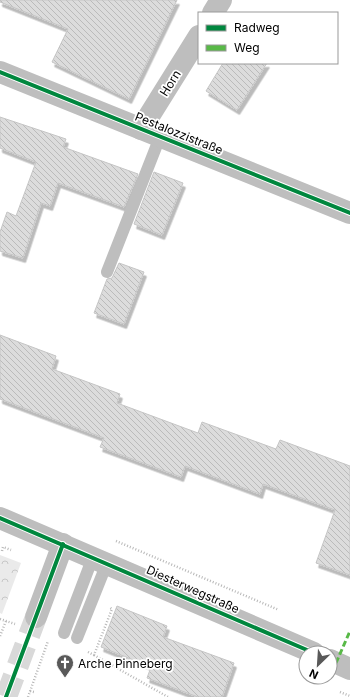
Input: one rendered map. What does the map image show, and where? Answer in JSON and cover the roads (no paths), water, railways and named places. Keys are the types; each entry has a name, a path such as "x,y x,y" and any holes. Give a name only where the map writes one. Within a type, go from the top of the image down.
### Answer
{"street":[{"path":"214,12 221,0"},
{"name":"Horn","path":"151,133 198,38"},
{"name":"Pestalozzistraße","path":"0,72 350,213"},
{"name":"Diesterwegstraße","path":"0,518 298,646"},
{"path":"36,617 63,544"},
{"path":"338,664 350,669"}],"lane":[{"path":"107,272 151,133"},
{"path":"64,633 100,560"},
{"path":"78,638 100,560"}],"tunnel":[{"path":"6,697 36,617"}],"place":[{"name":"Arche Pinneberg","path":"65,678"}]}
